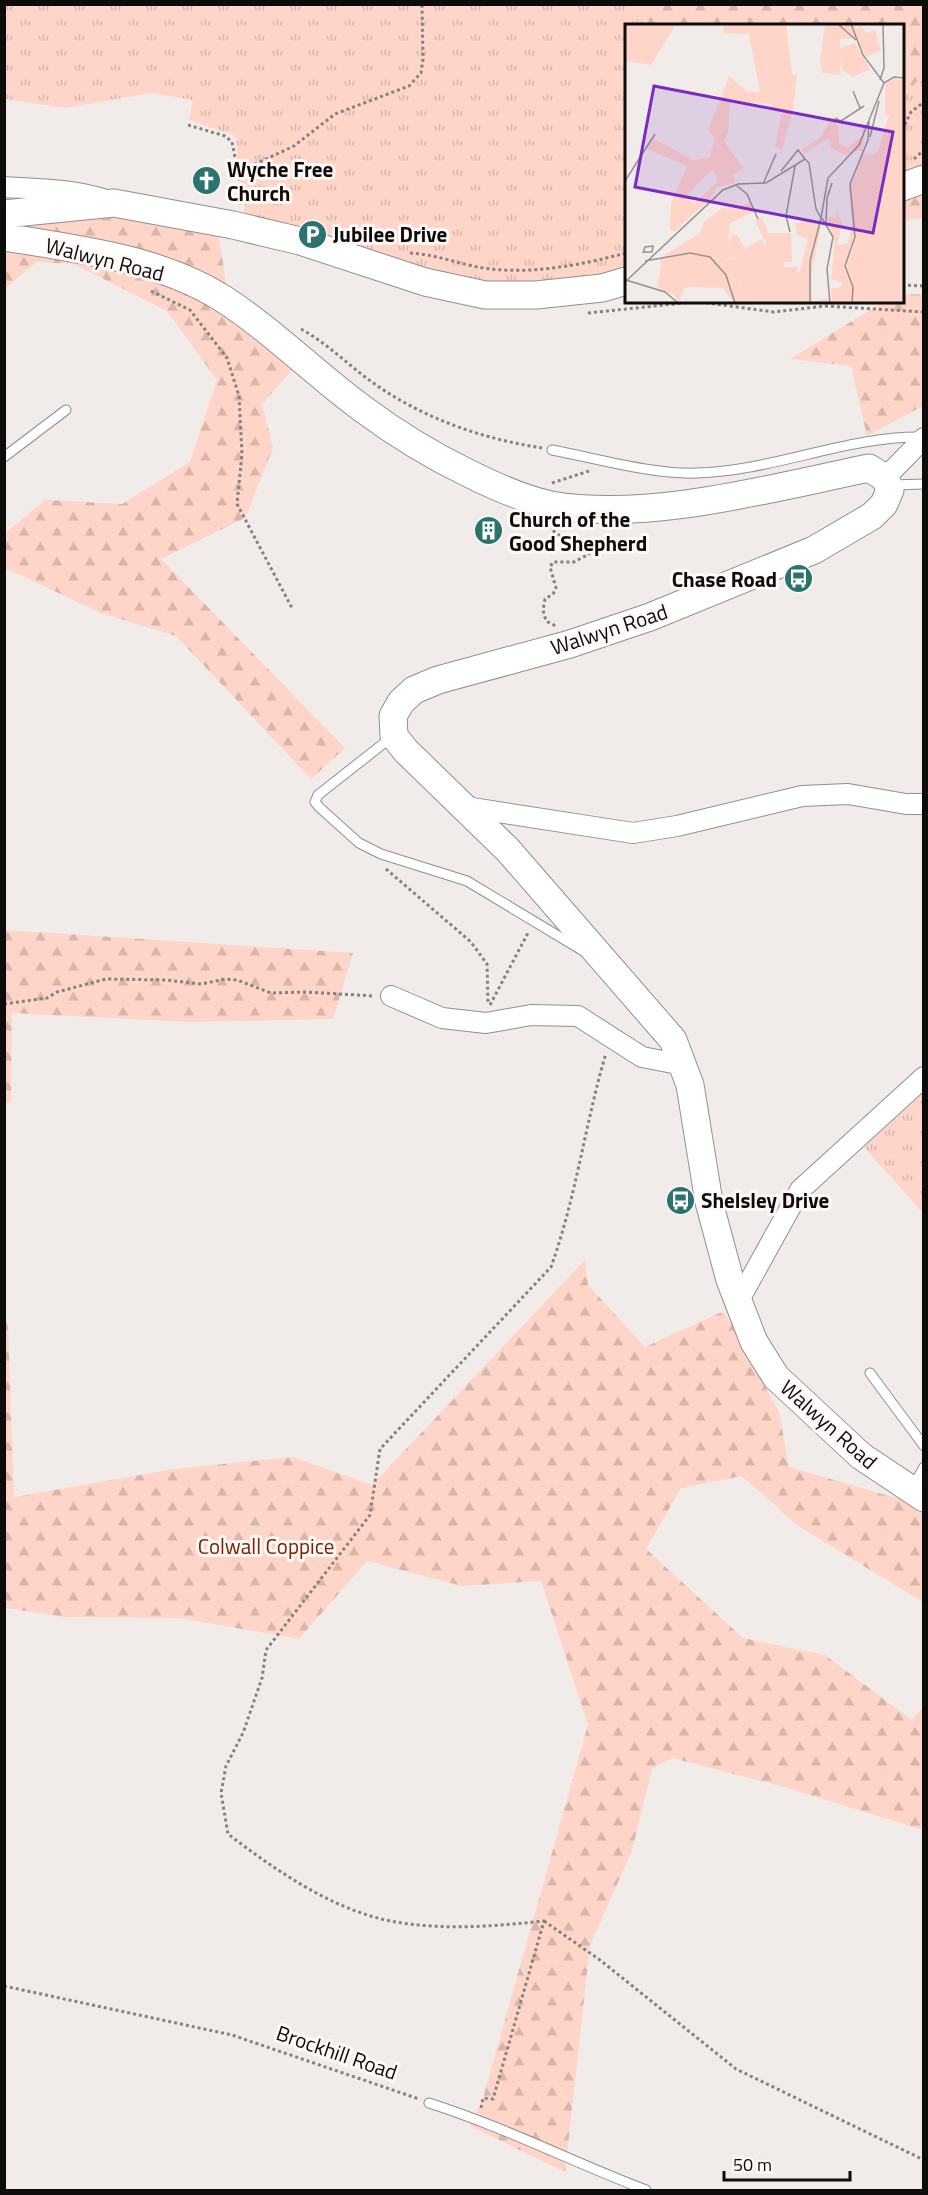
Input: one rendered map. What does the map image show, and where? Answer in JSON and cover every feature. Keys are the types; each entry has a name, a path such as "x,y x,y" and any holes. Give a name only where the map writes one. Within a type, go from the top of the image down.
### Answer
{"main road":[{"path":"904,188 924,179"},
{"path":"4,214 114,202 300,241 425,282 485,295 536,295 602,288 625,282"},
{"name":"Walwyn Road","path":"4,237 110,256 173,275 221,297 363,410 401,435 483,481 548,504 568,507 638,508 771,490 869,468 886,482 890,490 884,504 872,516 814,550 650,617 561,646 438,680 414,690 400,702 393,716 394,736 423,769 466,807 608,964 673,1040 683,1065 698,1128 709,1202 738,1302 754,1342 776,1377 861,1456 917,1494"}],"street":[{"path":"4,188 86,194 114,202"},
{"path":"886,482 924,437"},
{"path":"466,807 633,833 677,826 802,796 848,794 906,804 924,804"},
{"path":"391,996 442,1018 486,1023 557,1013 578,1016 642,1057 683,1065"},
{"path":"738,1302 800,1190 924,1077"}],"lane":[{"path":"4,458 66,410"},
{"path":"552,450 696,473 748,466 896,436 924,437"},
{"path":"886,482 924,484"},
{"path":"394,736 318,795 315,802 340,827 367,847 381,854 467,881 566,942 608,964"},
{"path":"870,1373 924,1446"},
{"path":"917,1494 924,1467"},
{"path":"429,2103 479,2119 581,2165 646,2190"}],"path":[{"path":"238,172 294,146 335,114 409,86 421,73 422,4"},
{"path":"904,128 911,112 924,102"},
{"path":"188,125 225,136 232,141 241,187 237,226"},
{"path":"405,253 484,268 528,270 588,263 625,253"},
{"path":"904,285 924,286"},
{"path":"143,287 190,310 227,358 239,396 242,454 237,504 292,608"},
{"path":"707,303 774,312 825,306 924,312"},
{"path":"295,326 315,336 379,387 435,418 474,434 552,450"},
{"path":"548,484 616,462"},
{"path":"546,525 563,538 586,548 589,554 574,562 553,562 549,567 556,588 553,594 545,599 543,610 546,621 563,628 564,636 561,646"},
{"path":"367,847 394,877 435,909 471,942 487,964 488,1008 535,922"},
{"path":"4,1004 47,998 57,992 106,979 201,984 226,979 237,980 271,993 305,992 381,998 391,996"},
{"path":"611,1037 593,1099 562,1236 551,1267 380,1449 370,1515 266,1650 262,1678 243,1733 226,1766 221,1792 228,1834 290,1877 353,1909 403,1923 498,1926 544,1921 600,1960 736,2069 924,2160"},
{"path":"479,2119 483,2098 493,2099 544,1921"},
{"name":"Brockhill Road","path":"4,1986 232,2035 429,2103"}],"green space":[{"path":"649,4 923,5 923,76 904,94 904,24 647,24"},
{"path":"5,5 923,5 923,180 904,187 904,24 625,24 625,280 482,284 244,228 245,194 238,172 236,136 189,120 193,100 151,93 65,108 5,99"},
{"path":"923,192 923,218 908,221 904,218 904,199"},
{"path":"135,214 218,231 232,322 293,369 262,404 273,448 245,518 161,559 345,748 311,779 176,636 101,613 5,568 5,533 45,500 122,504 190,462 217,380 167,311 74,264 36,262 5,289 5,228 10,225"},
{"path":"923,294 923,406 867,436 851,366 790,359 881,303 904,303 904,295"},
{"path":"4,930 353,953 333,1019 190,1022 12,1013 11,1102 5,1104"},
{"path":"923,1092 923,1213 864,1147"},
{"name":"Colwall Coppice","path":"585,1260 588,1285 645,1347 724,1311 779,1412 789,1467 910,1502 923,1512 923,1602 798,1526 742,1476 681,1488 646,1549 743,1638 825,1655 912,1720 923,1707 923,1830 784,1787 672,1758 652,1769 632,1851 590,1945 565,2172 470,2126 483,2098 588,1725 541,1581 462,1586 367,1561 299,1639 180,1618 65,1617 5,1608 4,1311 8,1327 14,1497 174,1469 293,1457 372,1485"}],"place":[{"name":"Wyche Free Church","path":"206,181"},
{"name":"Jubilee Drive","path":"312,234"},
{"name":"Church of the Good Shepherd","path":"488,531"},
{"name":"Chase Road","path":"798,579"},
{"name":"Shelsley Drive","path":"680,1200"}]}
